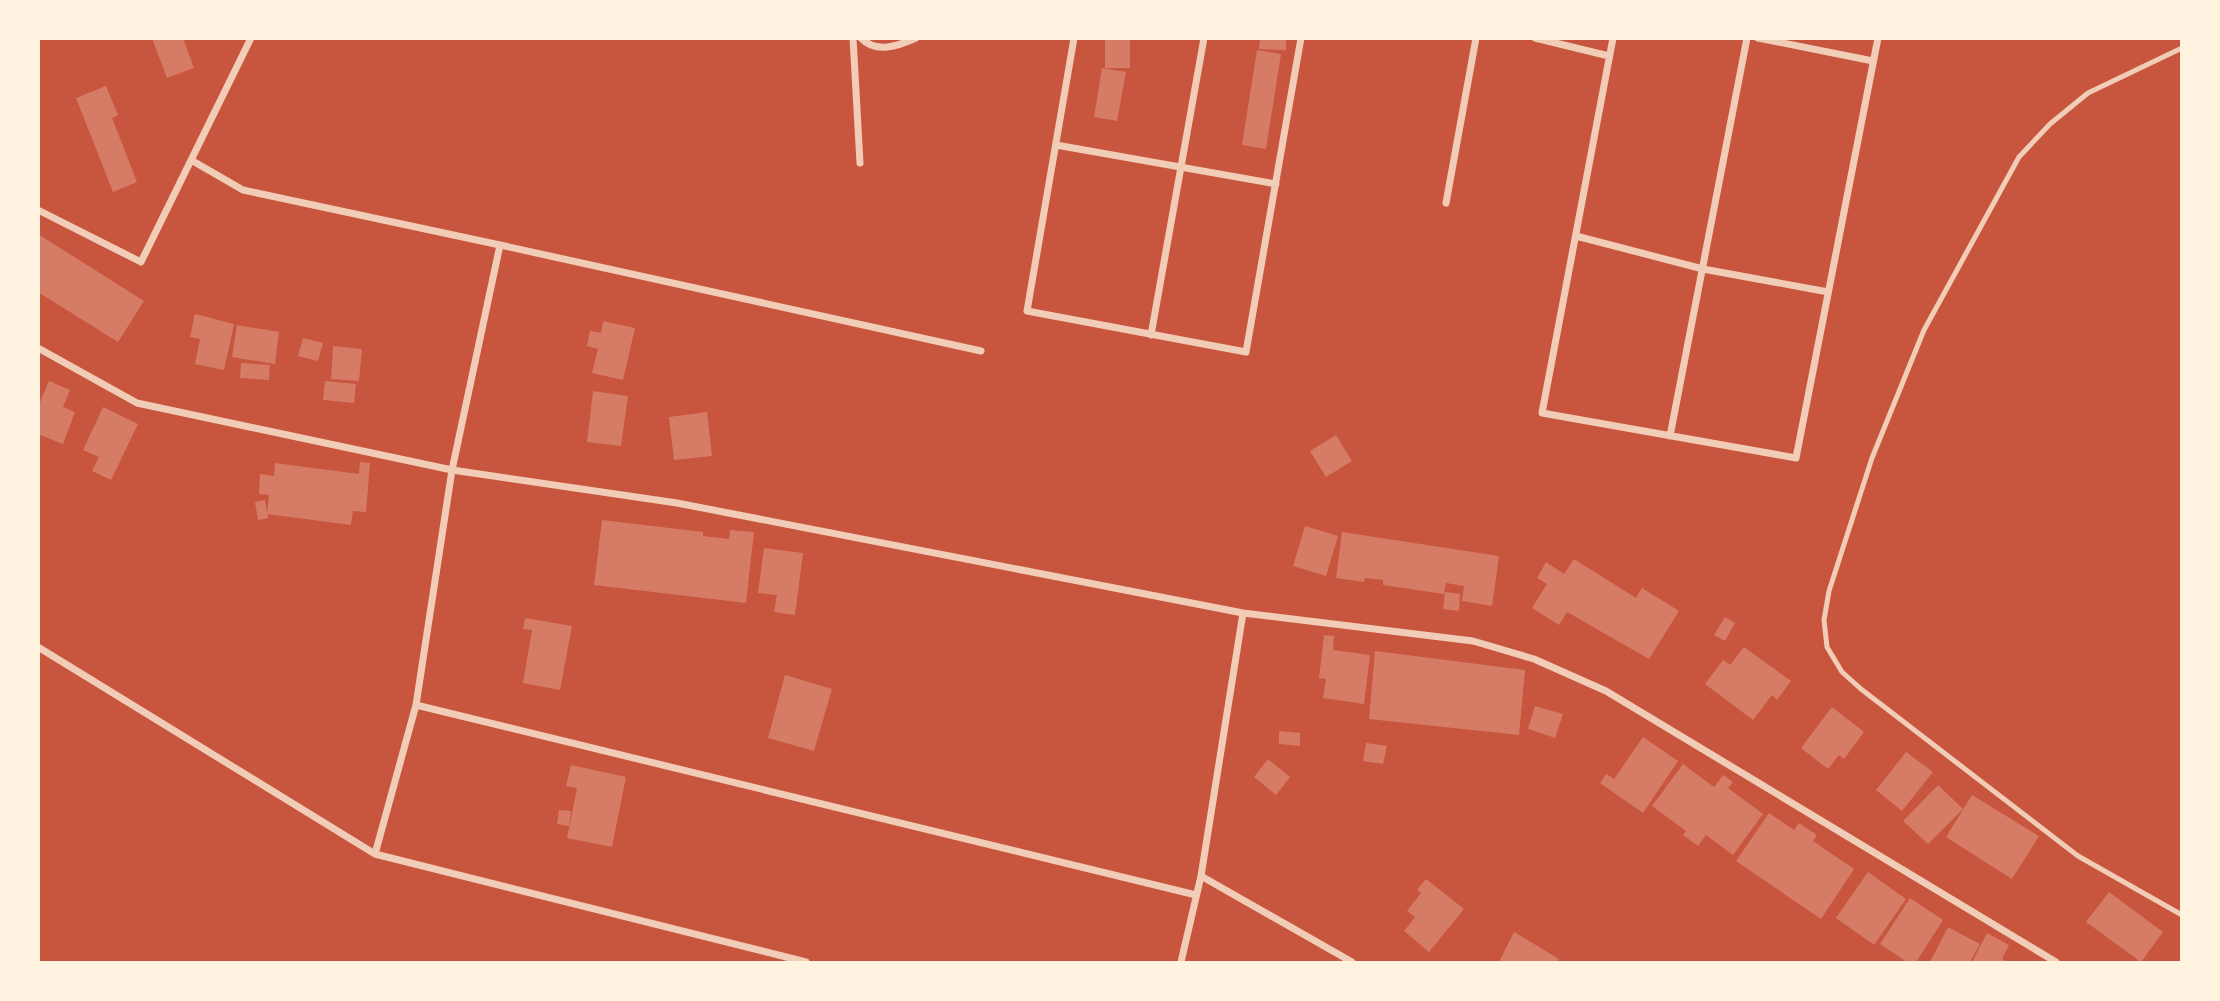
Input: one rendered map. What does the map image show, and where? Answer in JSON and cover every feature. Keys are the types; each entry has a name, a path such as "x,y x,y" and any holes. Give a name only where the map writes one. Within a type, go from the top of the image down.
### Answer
{"street":[{"path":"38,210 141,261 251,38"},
{"path":"853,38 860,163"},
{"path":"861,38 867,45 883,48 916,38"},
{"path":"1074,38 1027,311 1246,352 1301,38"},
{"path":"1152,335 1179,167 1204,38"},
{"path":"1446,203 1476,38"},
{"path":"1535,38 1609,56"},
{"path":"1612,38 1542,413 1796,458 1878,38"},
{"path":"1670,436 1746,38"},
{"path":"1759,38 1874,61"},
{"path":"1056,145 1276,184"},
{"path":"191,160 243,190 981,351"},
{"path":"1576,236 1703,269 1828,292"},
{"path":"375,854 416,705 452,470 500,245"},
{"path":"38,348 138,403 452,470 677,503 1243,613 1473,641 1534,659 1606,691 2056,962"},
{"path":"1181,962 1201,876 1243,613"},
{"path":"38,647 375,854 806,962"},
{"path":"416,705 1196,895"},
{"path":"1201,876 1352,962"}],"lane":[{"path":"2182,48 2088,93 2050,124 2019,157 1924,330 1872,458 1829,590 1824,620 1827,647 1842,672 1861,689 2078,856 2182,915"}],"building":[{"path":"152,38 183,38 194,68 167,78"},
{"path":"1105,38 1130,38 1130,68 1105,68"},
{"path":"1260,38 1286,38 1286,50 1259,49"},
{"path":"1257,50 1281,54 1266,149 1242,145"},
{"path":"1102,68 1126,72 1117,121 1094,117"},
{"path":"106,86 118,115 112,118 137,182 113,192 76,98"},
{"path":"38,234 144,301 118,342 38,292"},
{"path":"195,314 234,324 224,370 195,364 200,339 190,337"},
{"path":"603,321 635,328 623,380 592,373 598,349 587,346 590,331 601,333"},
{"path":"237,325 279,332 275,364 232,357"},
{"path":"303,338 323,343 318,361 298,356"},
{"path":"333,346 362,349 359,381 331,379"},
{"path":"241,363 270,365 269,380 240,378"},
{"path":"49,381 70,390 63,407 75,412 63,444 38,434 38,407"},
{"path":"325,381 356,384 354,403 323,400"},
{"path":"593,391 628,396 621,446 587,442"},
{"path":"103,407 138,424 111,480 92,471 99,457 83,450"},
{"path":"707,412 712,456 674,460 669,417"},
{"path":"1336,435 1352,461 1326,477 1310,451"},
{"path":"360,462 370,463 366,512 353,511 351,525 267,514 269,495 259,494 260,474 274,476 275,463 359,474"},
{"path":"265,500 268,518 258,520 255,502"},
{"path":"602,520 703,532 703,536 729,539 730,530 754,532 746,603 594,585"},
{"path":"1305,526 1338,536 1326,576 1293,566"},
{"path":"1342,532 1499,556 1492,606 1462,601 1464,586 1446,583 1444,594 1383,585 1383,580 1365,578 1364,582 1336,578"},
{"path":"764,548 803,553 795,615 774,612 777,595 758,593"},
{"path":"1574,559 1636,598 1642,588 1679,611 1649,659 1567,612 1559,625 1532,608 1547,584 1537,578 1546,562 1564,574"},
{"path":"1445,592 1460,594 1459,611 1443,609"},
{"path":"1725,617 1735,623 1725,641 1714,635"},
{"path":"525,618 572,626 560,690 523,683 532,630 523,629"},
{"path":"1324,635 1334,636 1333,650 1370,655 1364,704 1323,698 1326,679 1319,678"},
{"path":"1744,647 1791,681 1777,700 1772,695 1753,720 1705,684 1723,660 1730,665"},
{"path":"1375,651 1525,670 1519,735 1369,719"},
{"path":"785,675 832,689 814,751 768,738"},
{"path":"1535,706 1563,714 1555,738 1528,729"},
{"path":"1832,707 1864,732 1844,759 1839,755 1828,769 1801,748"},
{"path":"1279,731 1300,733 1300,746 1279,744"},
{"path":"1643,737 1678,761 1643,813 1600,783 1606,774 1614,779"},
{"path":"1366,743 1387,746 1383,764 1363,761"},
{"path":"1906,752 1933,772 1902,811 1876,790"},
{"path":"1268,759 1290,777 1276,795 1254,777"},
{"path":"1683,764 1714,787 1723,775 1733,782 1728,788 1763,814 1733,855 1706,835 1698,846 1683,835 1686,831 1652,806"},
{"path":"571,765 626,777 612,847 567,838 577,788 566,786"},
{"path":"1938,785 1963,809 1928,844 1903,821"},
{"path":"1972,795 2039,836 2012,879 1946,837"},
{"path":"559,810 571,811 569,826 557,824"},
{"path":"1769,813 1794,830 1799,823 1817,835 1813,841 1854,869 1821,919 1736,861"},
{"path":"1868,872 1906,899 1874,945 1836,918"},
{"path":"1426,879 1464,909 1429,952 1404,931 1415,917 1407,911 1421,893 1417,890"},
{"path":"2109,892 2163,932 2141,962 2086,922"},
{"path":"1910,898 1943,920 1916,962 1907,962 1880,944"},
{"path":"1948,927 1980,944 1970,962 1930,962"},
{"path":"1514,932 1559,959 1556,962 1499,962"},
{"path":"1987,933 2009,945 2002,959 2008,962 1972,962"}]}
